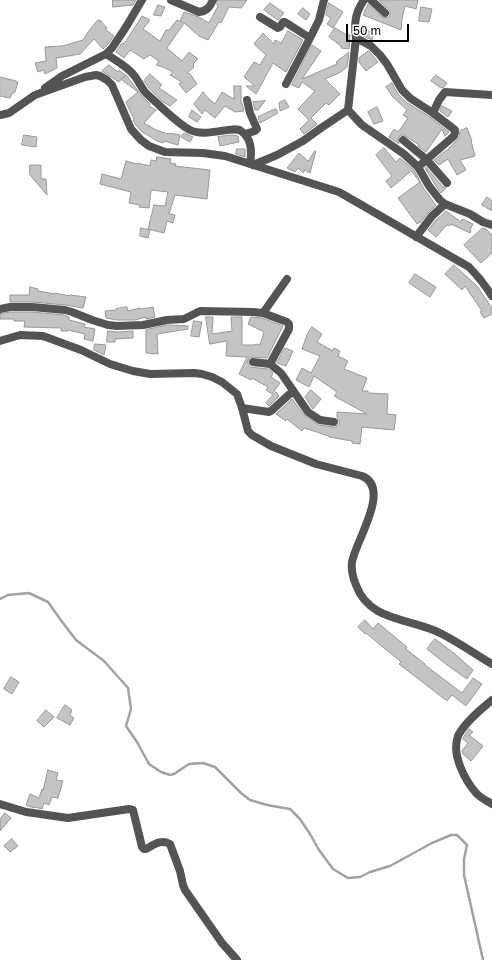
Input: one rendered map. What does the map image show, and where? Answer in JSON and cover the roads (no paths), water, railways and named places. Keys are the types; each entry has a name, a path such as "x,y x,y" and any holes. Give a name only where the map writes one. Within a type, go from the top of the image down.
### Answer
{"street":[{"path":"0,115 10,113 62,76 106,54 112,48 126,27 142,0"},
{"path":"171,0 195,11 201,12 209,8 214,0"},
{"path":"286,84 319,20 324,0"},
{"path":"364,0 358,10 354,26 356,38 348,110 362,125 404,154 418,167 429,186 445,204 492,225"},
{"path":"371,0 386,13"},
{"path":"260,16 278,28 283,22 285,22 310,38"},
{"path":"356,38 371,46 387,64 402,90 410,98 455,130 454,136 418,167"},
{"path":"106,54 133,73 144,91 189,130 206,133 239,129 245,134 249,141 252,150 252,165"},
{"path":"35,95 85,77 96,75 100,76 112,85 131,129 149,146 165,152 203,153 225,156 339,192 469,267 483,282 492,296"},
{"path":"433,113 438,100 445,92 492,95"},
{"path":"245,134 257,129 250,113 247,100"},
{"path":"252,165 303,141 348,110"},
{"path":"403,140 426,159 447,183"},
{"path":"416,237 432,216 445,204"},
{"path":"263,313 287,279"},
{"path":"0,310 10,307 65,310 97,322 117,326 143,325 167,320 184,319 200,311 263,313 287,322 290,326 270,364"},
{"path":"0,342 20,335 43,336 81,350 110,364 133,371 150,374 194,373 212,377 222,382 237,394 248,431 252,435 271,446 316,464 362,476 369,481 373,492 372,509 353,556 351,569 360,595 367,603 374,609 397,620 439,632 492,664"},
{"path":"253,362 270,364 281,373 308,412 320,420 334,422"},
{"path":"242,408 269,412 293,391"},
{"path":"492,700 472,717 458,735 456,750 464,775 471,786 478,794 492,804"},
{"path":"0,804 26,812 68,818 129,808 134,810 142,847 146,849 158,842 170,844 185,890 222,943 237,960"}],"waterway":[{"path":"0,599 8,595 29,593 48,602 76,640 104,661 128,688 131,709 126,726 149,764 161,772 170,775 189,764 203,763 215,767 250,800 290,809 300,819 319,850 333,869 348,878 360,877 370,872 390,866 432,843 451,835 457,835 467,845 464,859 464,875 483,960"}]}
